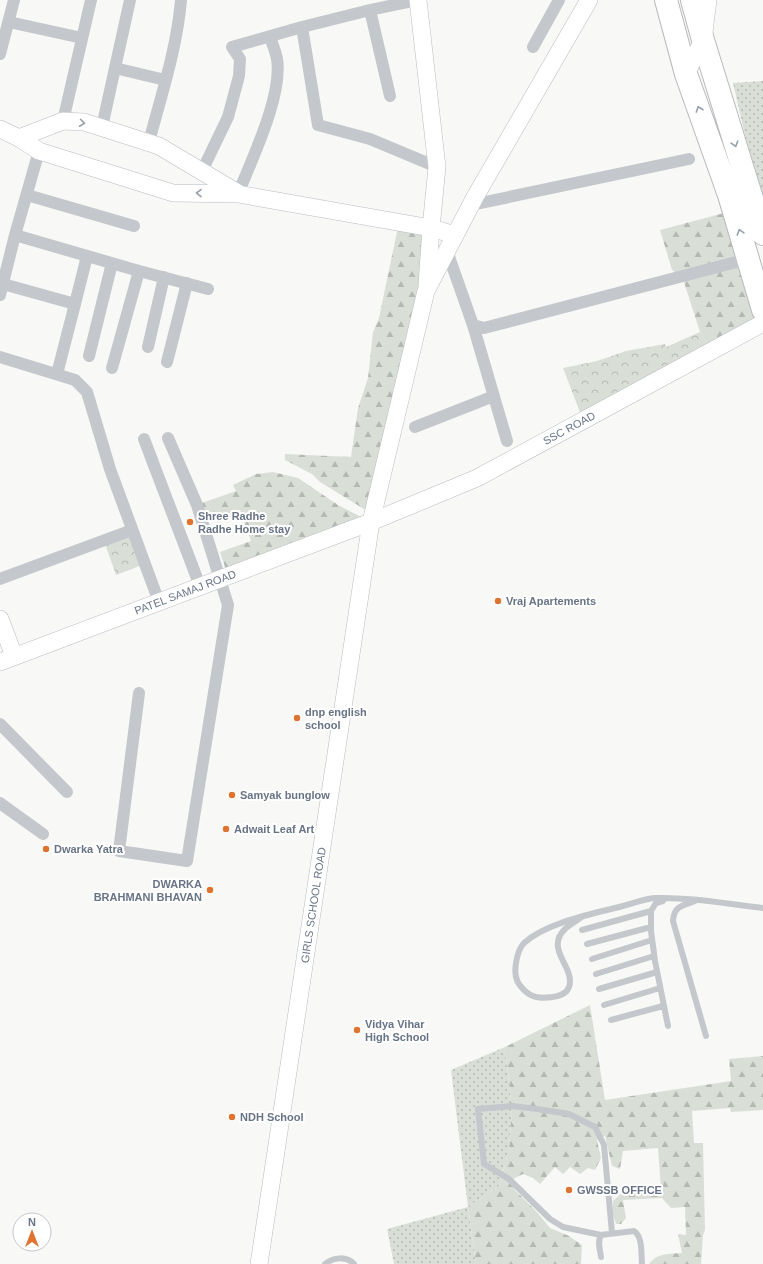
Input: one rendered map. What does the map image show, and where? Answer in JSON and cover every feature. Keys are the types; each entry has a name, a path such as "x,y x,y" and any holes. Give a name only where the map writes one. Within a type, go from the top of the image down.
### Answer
{"highway":[{"path":"666,0 686,74 729,195 763,310"},
{"path":"692,0 763,234"}],"main road":[{"path":"418,0 437,166 426,291"},
{"path":"426,291 471,205 589,0"},
{"path":"686,74 703,40 708,0"},
{"path":"19,138 63,121 84,122 159,146 238,194"},
{"path":"0,129 19,138 39,151 173,193 238,194 431,228 455,235"},
{"name":"GIRLS SCHOOL ROAD","path":"258,1264 371,522 426,291"},
{"name":"SSC ROAD","path":"371,522 477,478 763,323"},
{"name":"PATEL SAMAJ ROAD","path":"7,659 371,522"},
{"path":"0,619 7,659"}],"street":[{"path":"0,54 14,0"},
{"path":"63,121 91,0"},
{"path":"102,127 130,0"},
{"path":"149,142 174,44 180,13 180,0"},
{"path":"202,171 228,117 239,76 240,59 232,47 302,27 418,0"},
{"path":"533,48 559,0"},
{"path":"370,10 390,96"},
{"path":"8,22 82,38"},
{"path":"302,27 318,125 370,139 437,166"},
{"path":"238,194 273,102 278,79 277,59 270,36"},
{"path":"115,68 165,80"},
{"path":"39,151 1,289 76,304"},
{"path":"471,205 689,160"},
{"path":"26,195 134,226"},
{"path":"15,235 139,271 208,289"},
{"path":"447,251 473,325 507,441"},
{"path":"58,374 87,256"},
{"path":"473,325 484,328 748,259"},
{"path":"89,356 112,263"},
{"path":"112,368 139,271"},
{"path":"148,347 164,277"},
{"path":"167,362 187,283"},
{"path":"0,357 75,380 87,392 110,469 159,602"},
{"path":"415,427 494,396"},
{"path":"139,693 119,851 187,861 228,605 197,505 168,438"},
{"path":"144,439 200,586"},
{"path":"0,579 132,530"},
{"path":"0,724 67,792"},
{"path":"0,803 42,834"}],"lane":[{"path":"583,916 565,929 559,937 557,947 569,974 569,986 564,993 549,998 529,994 517,980 516,962 523,944 538,933 583,916 652,898 670,898 763,908"},
{"path":"668,1026 654,956 651,910 656,903 670,898"},
{"path":"697,901 678,908 674,913 673,921 706,1036"},
{"path":"582,930 651,910"},
{"path":"587,944 651,927"},
{"path":"592,959 652,940"},
{"path":"596,974 654,956"},
{"path":"599,989 657,972"},
{"path":"604,1005 660,988"},
{"path":"611,1020 663,1006"},
{"path":"612,1233 604,1145 595,1127 569,1114 537,1108 512,1106 478,1109 484,1164 509,1179 550,1219 563,1227 601,1235 634,1231 637,1233 640,1240 642,1264"},
{"path":"601,1235 599,1238 601,1257"},
{"path":"325,1264 332,1259 344,1259 350,1260 354,1264"}],"green space":[{"path":"763,81 763,196 744,131 733,83"},
{"path":"724,213 761,324 711,352 700,332 682,276 672,270 660,230"},
{"path":"399,222 431,228 372,514 320,482 312,474 285,460 285,454 351,457 358,408 368,378 373,332 379,318"},
{"path":"700,332 711,352 583,420 563,368 597,361 626,351 665,344 666,347"},
{"path":"273,472 298,478 338,505 371,522 228,576 220,552 251,541 240,510 208,521 202,503 236,491 233,485 256,474"},
{"path":"132,530 145,564 116,575 104,541"},
{"path":"590,1005 605,1100 731,1081 729,1059 763,1056 763,1110 731,1112 730,1108 692,1111 694,1143 703,1143 705,1230 703,1235 701,1264 649,1264 652,1260 660,1256 682,1253 678,1234 686,1235 685,1207 671,1208 662,1198 623,1200 626,1218 621,1224 616,1224 613,1214 613,1201 623,1192 661,1189 658,1148 623,1151 620,1169 612,1166 605,1136 597,1140 601,1158 595,1170 588,1168 580,1174 570,1167 563,1174 555,1167 540,1184 533,1178 523,1174 513,1179 514,1189 536,1211 550,1228 569,1236 582,1245 581,1264 476,1264 468,1207 499,1186 509,1150 512,1108 505,1047"},
{"path":"505,1047 512,1108 509,1150 499,1186 468,1207 451,1070"},
{"path":"468,1207 476,1264 394,1264 387,1229"}],"place":[{"name":"Shree Radhe Radhe Home stay","path":"190,522"},
{"name":"Vraj Apartements","path":"498,601"},
{"name":"dnp english school","path":"297,718"},
{"name":"Samyak bunglow","path":"232,795"},
{"name":"Adwait Leaf Art","path":"226,829"},
{"name":"Dwarka Yatra","path":"46,849"},
{"name":"DWARKA BRAHMANI BHAVAN","path":"210,890"},
{"name":"Vidya Vihar High School","path":"357,1030"},
{"name":"NDH School","path":"232,1117"},
{"name":"GWSSB OFFICE","path":"569,1190"}]}
